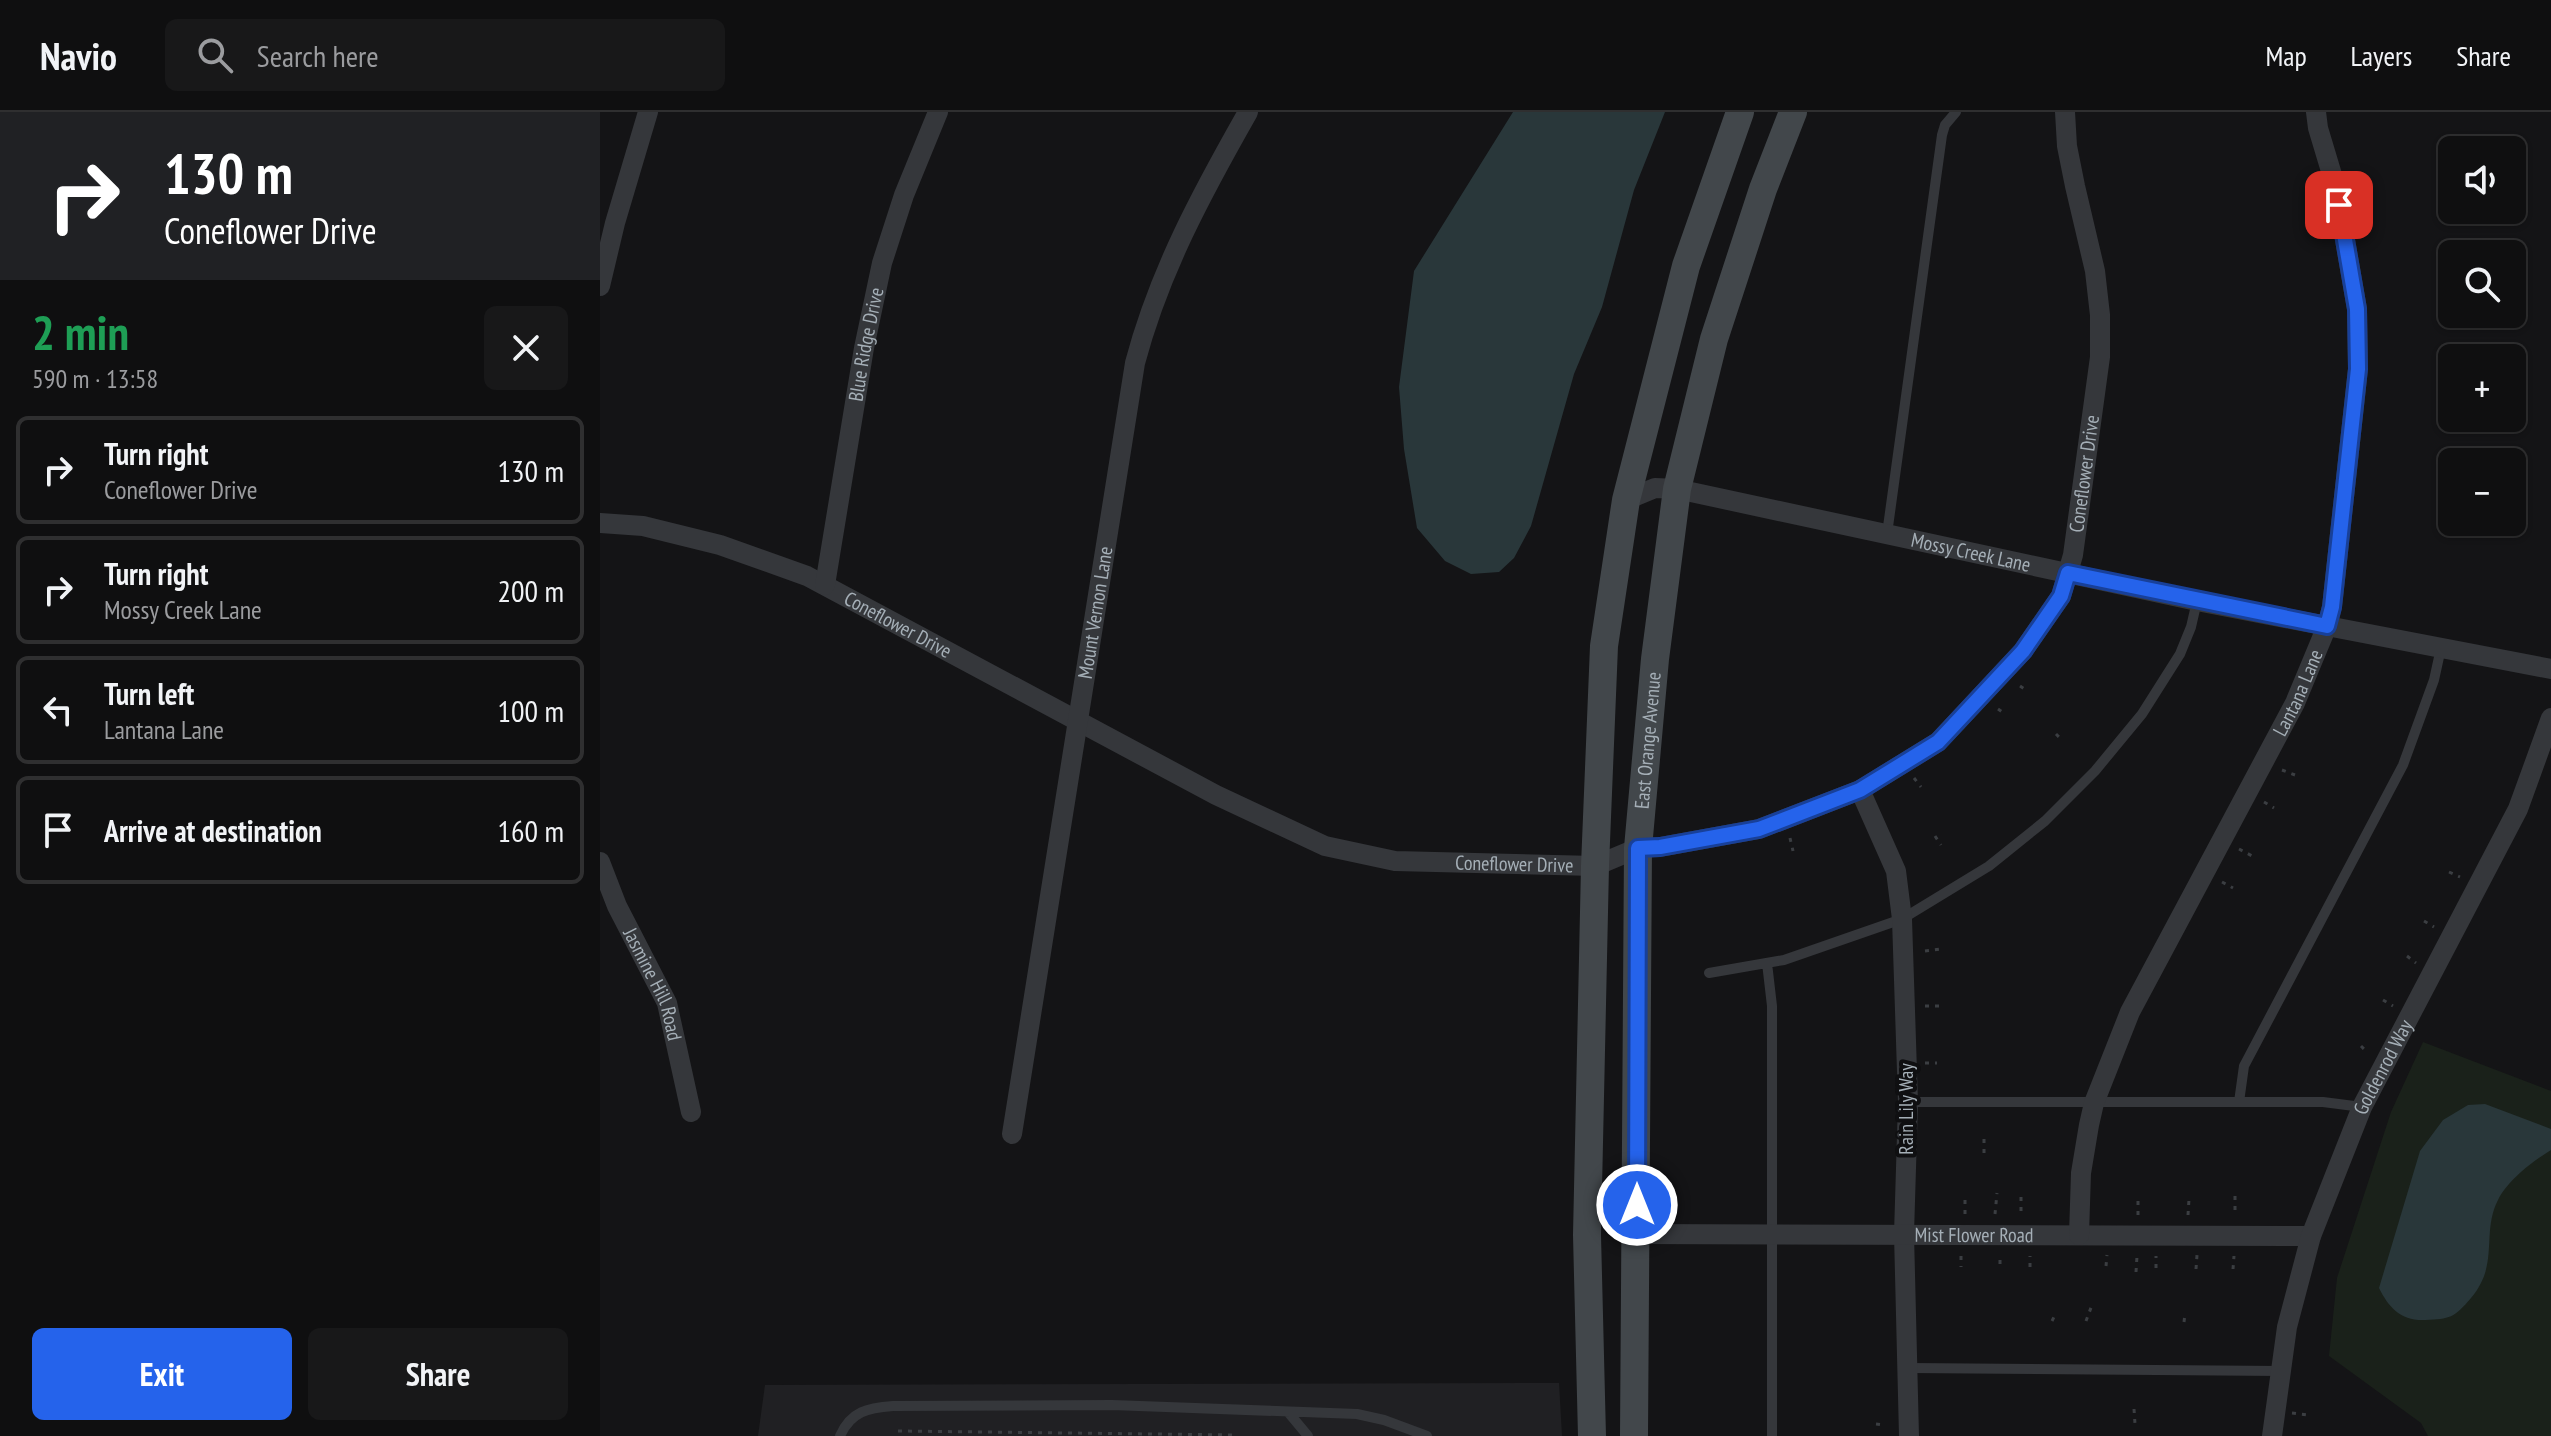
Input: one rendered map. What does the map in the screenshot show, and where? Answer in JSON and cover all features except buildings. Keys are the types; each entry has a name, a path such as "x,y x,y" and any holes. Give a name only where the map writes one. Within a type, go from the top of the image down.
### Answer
{"street":[{"path":"600,286 648,112"},
{"name":"Blue Ridge Drive","path":"825,585 864,348 882,263 908,184 938,112"},
{"name":"Mount Vernon Lane","path":"1012,1134 1135,363 1168,262 1248,112"},
{"path":"1592,1436 1587,1235 1595,866 1604,646 1626,500 1686,266 1740,112"},
{"name":"East Orange Avenue","path":"1634,1436 1638,848 1655,659 1677,489 1714,339 1763,189 1793,112"},
{"name":"Coneflower Drive","path":"600,523 643,526 720,545 779,564 825,585 1216,795 1325,846 1395,861 1595,866 1638,848 1660,847 1759,829 1860,790 1938,742 2023,651 2061,596 2073,555 2100,343 2095,271 2075,186 2065,112"},
{"name":"Lantana Lane","path":"2079,1235 2081,1173 2094,1103 2130,1012 2295,703 2332,607 2358,369 2357,309 2336,188 2316,112"},
{"name":"Mossy Creek Lane","path":"1626,500 1655,488 1677,489 2197,601 2551,669"},
{"name":"Goldenrod Way","path":"2272,1436 2287,1327 2311,1236 2362,1107 2518,809 2551,718"},
{"name":"Rain Lily Way","path":"1860,790 1896,871 1902,919 1908,1102 1904,1234 1909,1436"},
{"name":"Jasmine Hill Road","path":"600,862 617,906 667,1003 691,1112"},
{"path":"1595,866 1632,887 1638,896"},
{"name":"Mist Flower Road","path":"1636,1234 2311,1236"}],"lane":[{"path":"1887,534 1942,135 1945,125 1956,112"},
{"path":"1709,973 1784,960 1902,919 1989,866 2045,821 2095,771 2142,714 2180,654 2197,601"},
{"path":"2239,1102 2244,1066 2403,765 2434,680 2441,648"},
{"path":"1767,963 1772,1006 1772,1436"},
{"path":"1908,1102 2323,1102 2362,1107"},
{"path":"1909,1368 2281,1371"},
{"path":"840,1436 844,1426 864,1409 893,1406 1112,1405 1357,1414 1427,1436"},
{"path":"1288,1412 1308,1436"}],"path":[{"path":"2020,686 2026,690"},
{"path":"1998,709 2005,714"},
{"path":"2056,734 2061,739"},
{"path":"2282,770 2295,775"},
{"path":"1914,778 1921,787"},
{"path":"2264,802 2274,808"},
{"path":"1935,836 1941,845"},
{"path":"1790,838 1793,851"},
{"path":"2239,849 2256,858"},
{"path":"2449,872 2462,878"},
{"path":"2222,882 2233,888"},
{"path":"2424,921 2435,928"},
{"path":"1925,951 1941,949"},
{"path":"2407,956 2416,963"},
{"path":"2383,1000 2393,1006"},
{"path":"1925,1006 1943,1006"},
{"path":"2361,1046 2368,1053"},
{"path":"1925,1063 1937,1063"},
{"path":"1984,1138 1984,1153"},
{"path":"1995,1214 1997,1193"},
{"path":"2235,1196 2235,1215"},
{"path":"2021,1197 2021,1214"},
{"path":"1965,1198 1965,1214"},
{"path":"2188,1215 2189,1199"},
{"path":"2138,1200 2138,1215"},
{"path":"2106,1266 2107,1255"},
{"path":"2136,1272 2137,1255"},
{"path":"2156,1255 2156,1268"},
{"path":"2196,1269 2197,1255"},
{"path":"2233,1269 2234,1255"},
{"path":"1961,1256 1961,1267"},
{"path":"2000,1256 2000,1264"},
{"path":"2030,1256 2030,1267"},
{"path":"2086,1321 2092,1305"},
{"path":"2184,1322 2185,1314"},
{"path":"2052,1321 2055,1315"},
{"path":"2134,1409 2135,1424"},
{"path":"2292,1413 2308,1415"},
{"path":"1876,1424 1885,1425"},
{"path":"898,1431 1237,1435"}],"shaded area":[{"path":"1513,112 1665,112 1634,190 1602,307 1574,374 1531,526 1514,558 1499,572 1471,574 1445,561 1417,528 1404,449 1399,387 1414,271"},
{"path":"2423,1042 2551,1091 2551,1436 2428,1436 2421,1423 2329,1356 2337,1278 2391,1112"},
{"path":"2485,1104 2551,1129 2551,1150 2514,1179 2498,1200 2493,1212 2485,1273 2471,1298 2460,1310 2446,1318 2417,1320 2403,1316 2387,1302 2379,1288 2420,1151 2443,1120 2468,1105"},
{"path":"1559,1383 1562,1436 758,1436 765,1385"}],"route":[{"path":"1637,1205 1638,848 1660,847 1759,829 1860,790 1938,742 2023,651 2061,596 2068,573 2327,626 2332,607 2358,369 2357,309 2339,205"}]}
